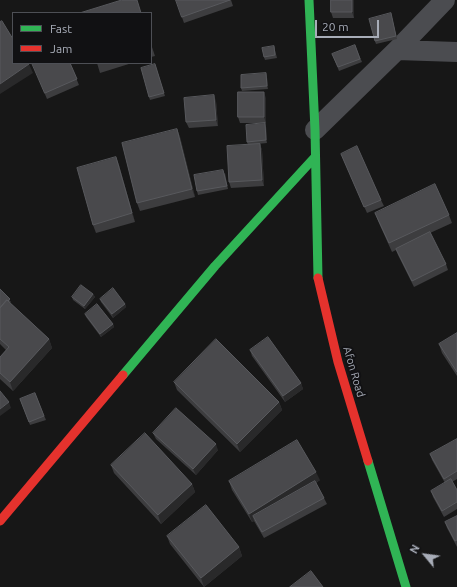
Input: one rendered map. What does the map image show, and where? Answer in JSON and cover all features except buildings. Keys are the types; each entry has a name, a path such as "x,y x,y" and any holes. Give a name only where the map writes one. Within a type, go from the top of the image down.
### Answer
{"main road":[{"name":"Afon Road","path":"309,0 315,130 318,279 338,362 406,587"},
{"path":"0,521 215,266 315,157"}],"street":[{"path":"315,130 445,0"},
{"path":"396,50 457,52"}],"traffic: fast":[{"path":"309,0 315,130 318,278"},
{"path":"123,375 215,266 315,157"},
{"path":"368,461 406,587"}],"traffic: jam":[{"path":"318,278 338,362 368,461"},
{"path":"0,521 123,375"}]}
